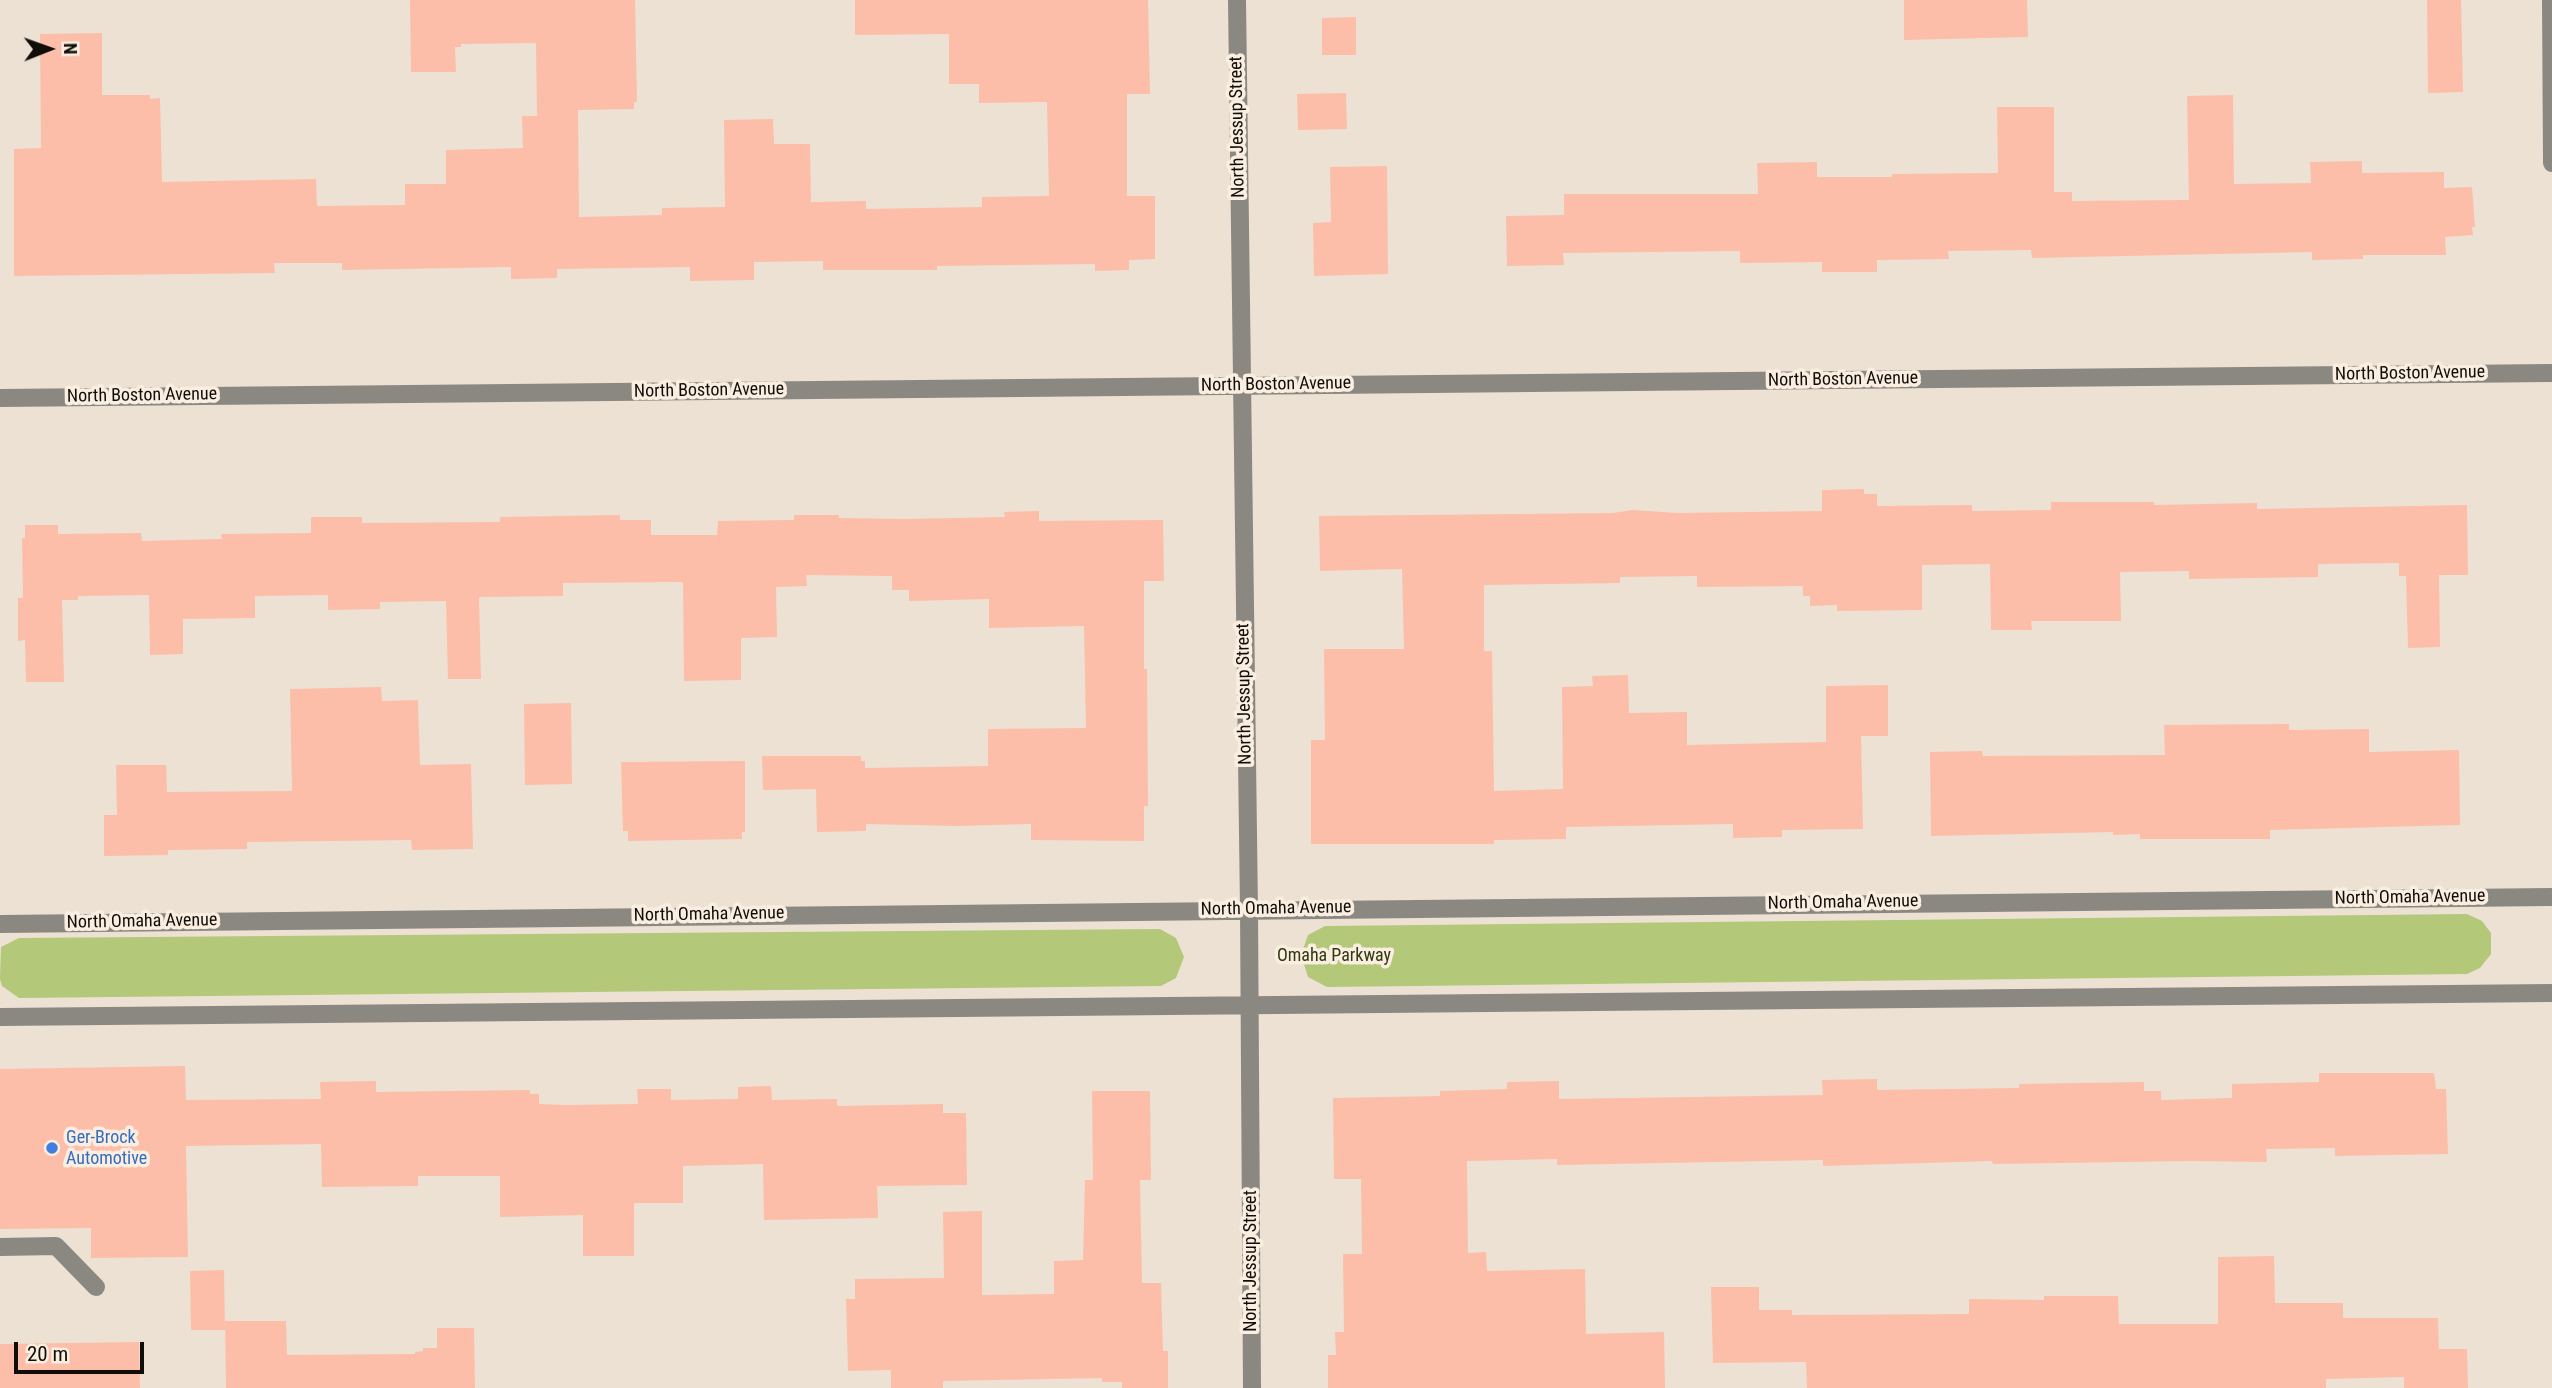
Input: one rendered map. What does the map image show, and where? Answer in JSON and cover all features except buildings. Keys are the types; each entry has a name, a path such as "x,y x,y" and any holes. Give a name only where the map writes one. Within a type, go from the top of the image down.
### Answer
{"street":[{"name":"North Jessup Street","path":"1237,0 1249,909 1252,1388"},
{"path":"2551,0 2552,163"},
{"name":"North Boston Avenue","path":"0,398 2552,373"},
{"name":"North Omaha Avenue","path":"0,924 2552,897"},
{"path":"0,1017 2552,993"},
{"path":"0,1247 57,1246 96,1287"}],"green space":[{"name":"Omaha Parkway","path":"2467,914 2482,921 2491,933 2491,954 2480,968 2467,974 1327,987 1308,977 1301,955 1308,935 1325,926"},
{"path":"1160,929 1176,938 1184,957 1176,978 1161,986 19,998 2,986 0,979 1,947 19,938"}],"place":[{"name":"Ger-Brock Automotive","path":"52,1148"}]}
